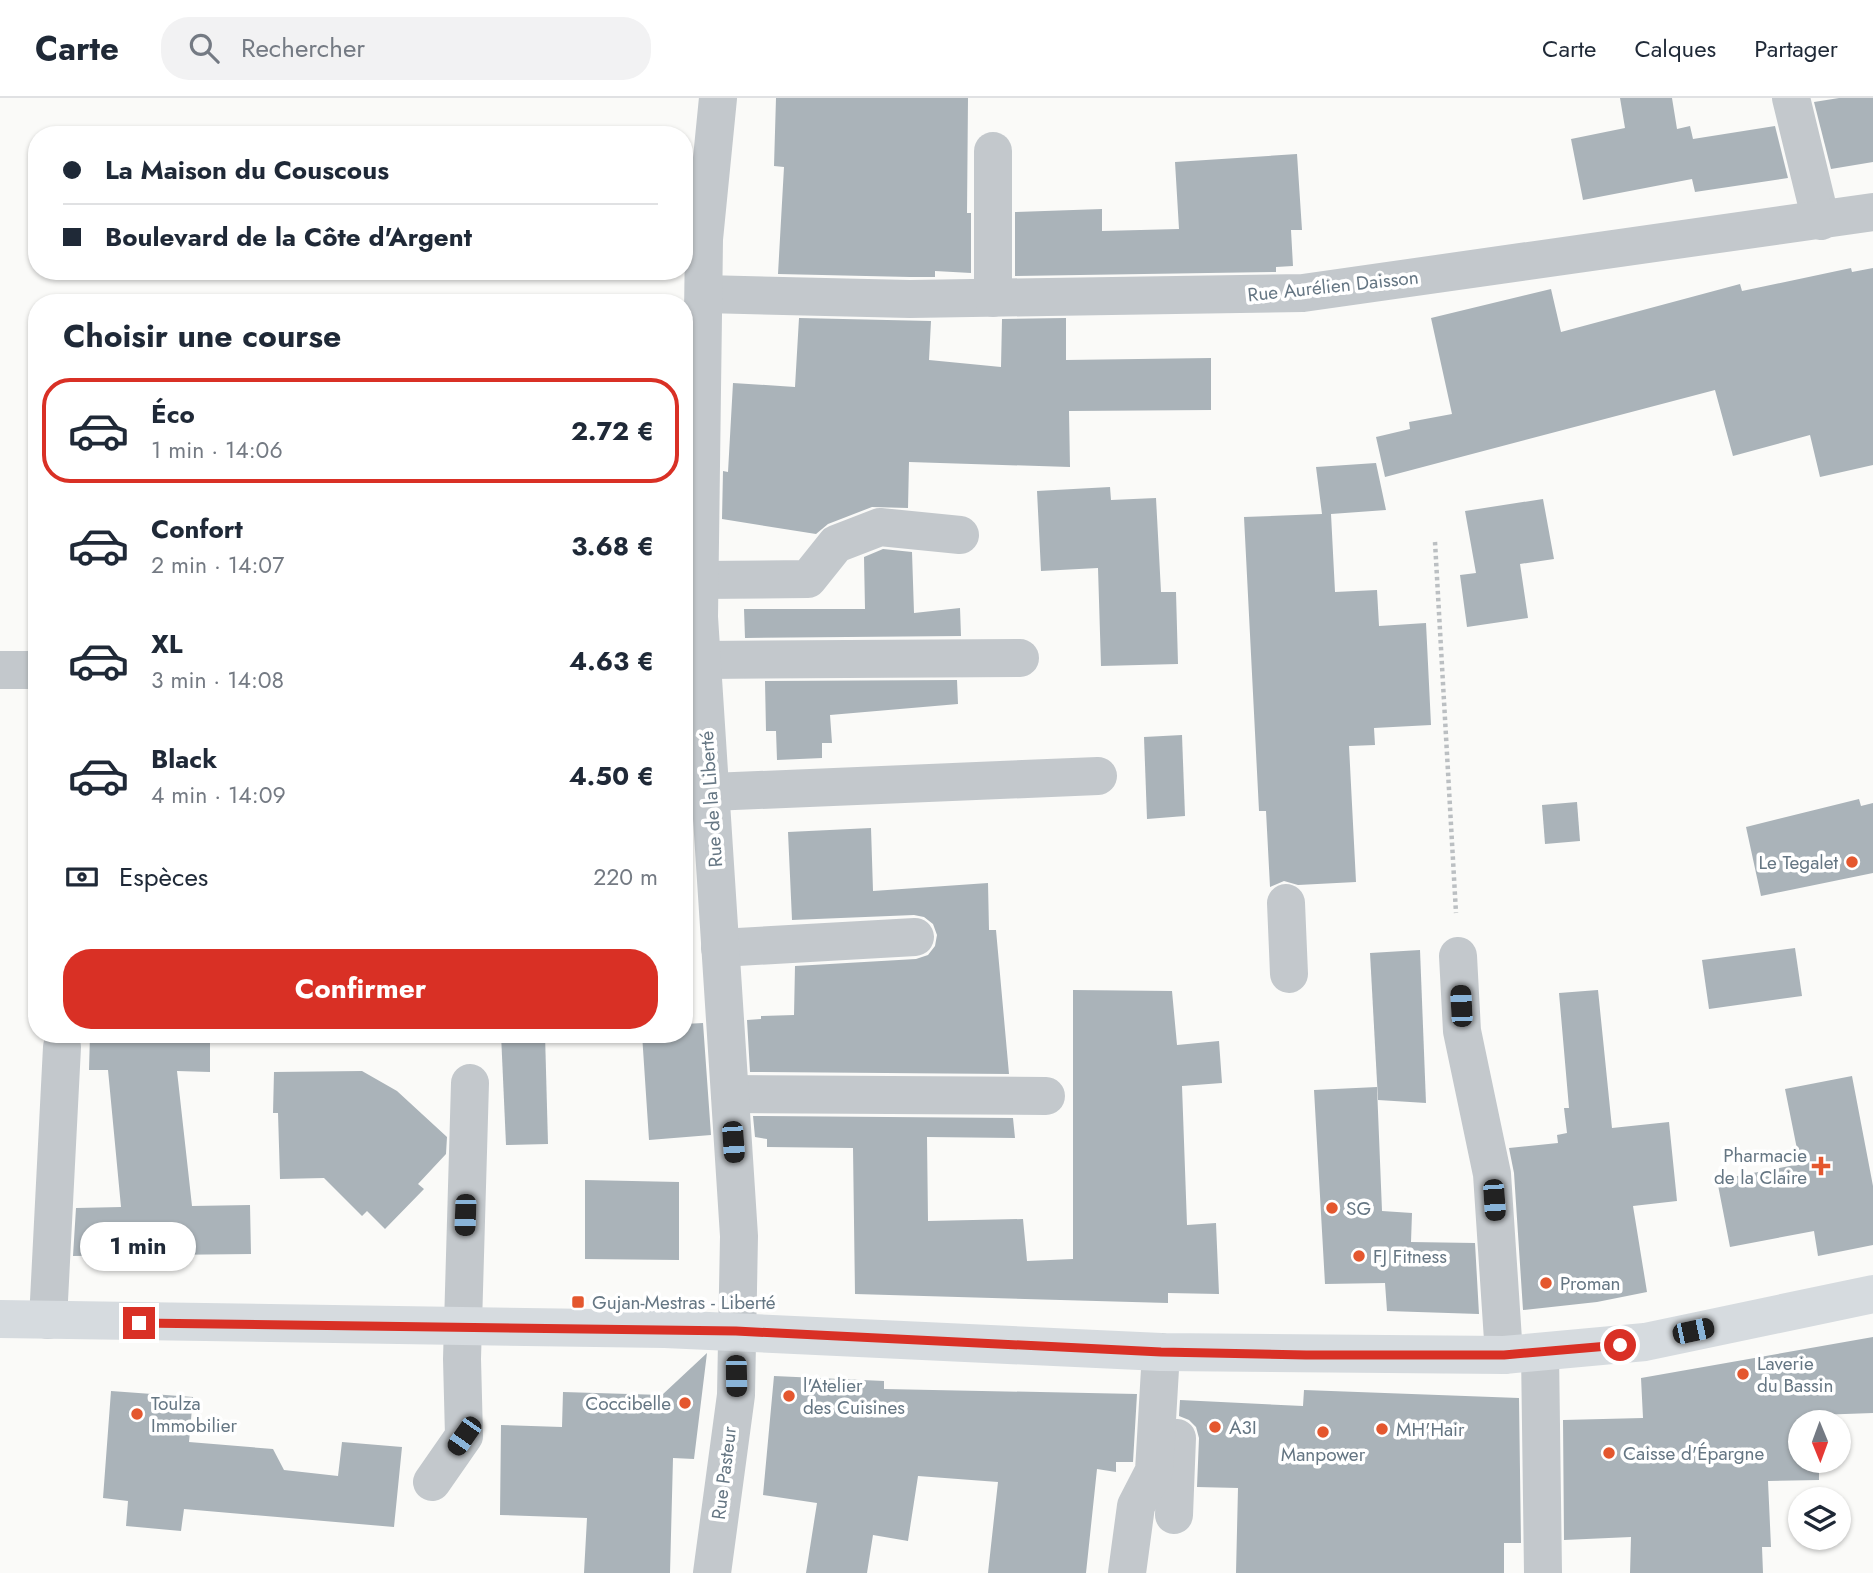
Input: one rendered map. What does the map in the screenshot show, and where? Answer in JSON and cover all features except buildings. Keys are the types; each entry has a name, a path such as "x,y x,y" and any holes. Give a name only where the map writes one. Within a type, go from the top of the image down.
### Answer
{"main road":[{"path":"0,1319 736,1331 1170,1352 1522,1353 1645,1342 1873,1293"}],"street":[{"name":"Rue de la Liberté","path":"718,98 704,239 694,605 702,660 738,1215 736,1331"},
{"path":"1791,98 1821,221"},
{"path":"993,151 993,298"},
{"name":"Rue Aurélien Daisson","path":"704,294 993,298 1303,293 1873,212"},
{"path":"694,605 808,579 836,544 880,527 960,535"},
{"path":"702,660 1020,659"},
{"path":"0,670 28,670"},
{"path":"711,792 1098,776"},
{"path":"1286,903 1289,974"},
{"path":"720,948 915,937"},
{"path":"1458,956 1462,1031 1492,1174 1522,1353 1543,1573"},
{"path":"48,1320 62,1046"},
{"path":"432,1482 464,1436 462,1359 465,1328 470,1083"},
{"path":"730,1094 1046,1096"},
{"name":"Rue Pasteur","path":"712,1573 736,1395 736,1331"},
{"path":"1170,1352 1174,1515"},
{"path":"1127,1573 1136,1506 1153,1471 1170,1352"}],"path":[{"path":"1435,542 1458,956"}],"place":[{"name":"Le Tegalet","path":"1852,862"},
{"name":"Pharmacie de la Claire","path":"1821,1166"},
{"name":"SG","path":"1332,1208"},
{"name":"FJ Fitness","path":"1359,1256"},
{"name":"Proman","path":"1546,1283"},
{"name":"Gujan-Mestras - Liberté","path":"578,1302"},
{"name":"Laverie du Bassin","path":"1743,1374"},
{"name":"l'Atelier des Cuisines","path":"789,1396"},
{"name":"Coccibelle","path":"685,1403"},
{"name":"Toulza Immobilier","path":"137,1414"},
{"name":"A3I","path":"1215,1427"},
{"name":"MH'Hair","path":"1382,1429"},
{"name":"Manpower","path":"1323,1432"},
{"name":"Caisse d'Épargne","path":"1609,1453"}],"route":[{"path":"139,1323 636,1331 665,1329 1161,1352 1306,1355 1504,1355 1620,1345"}]}
